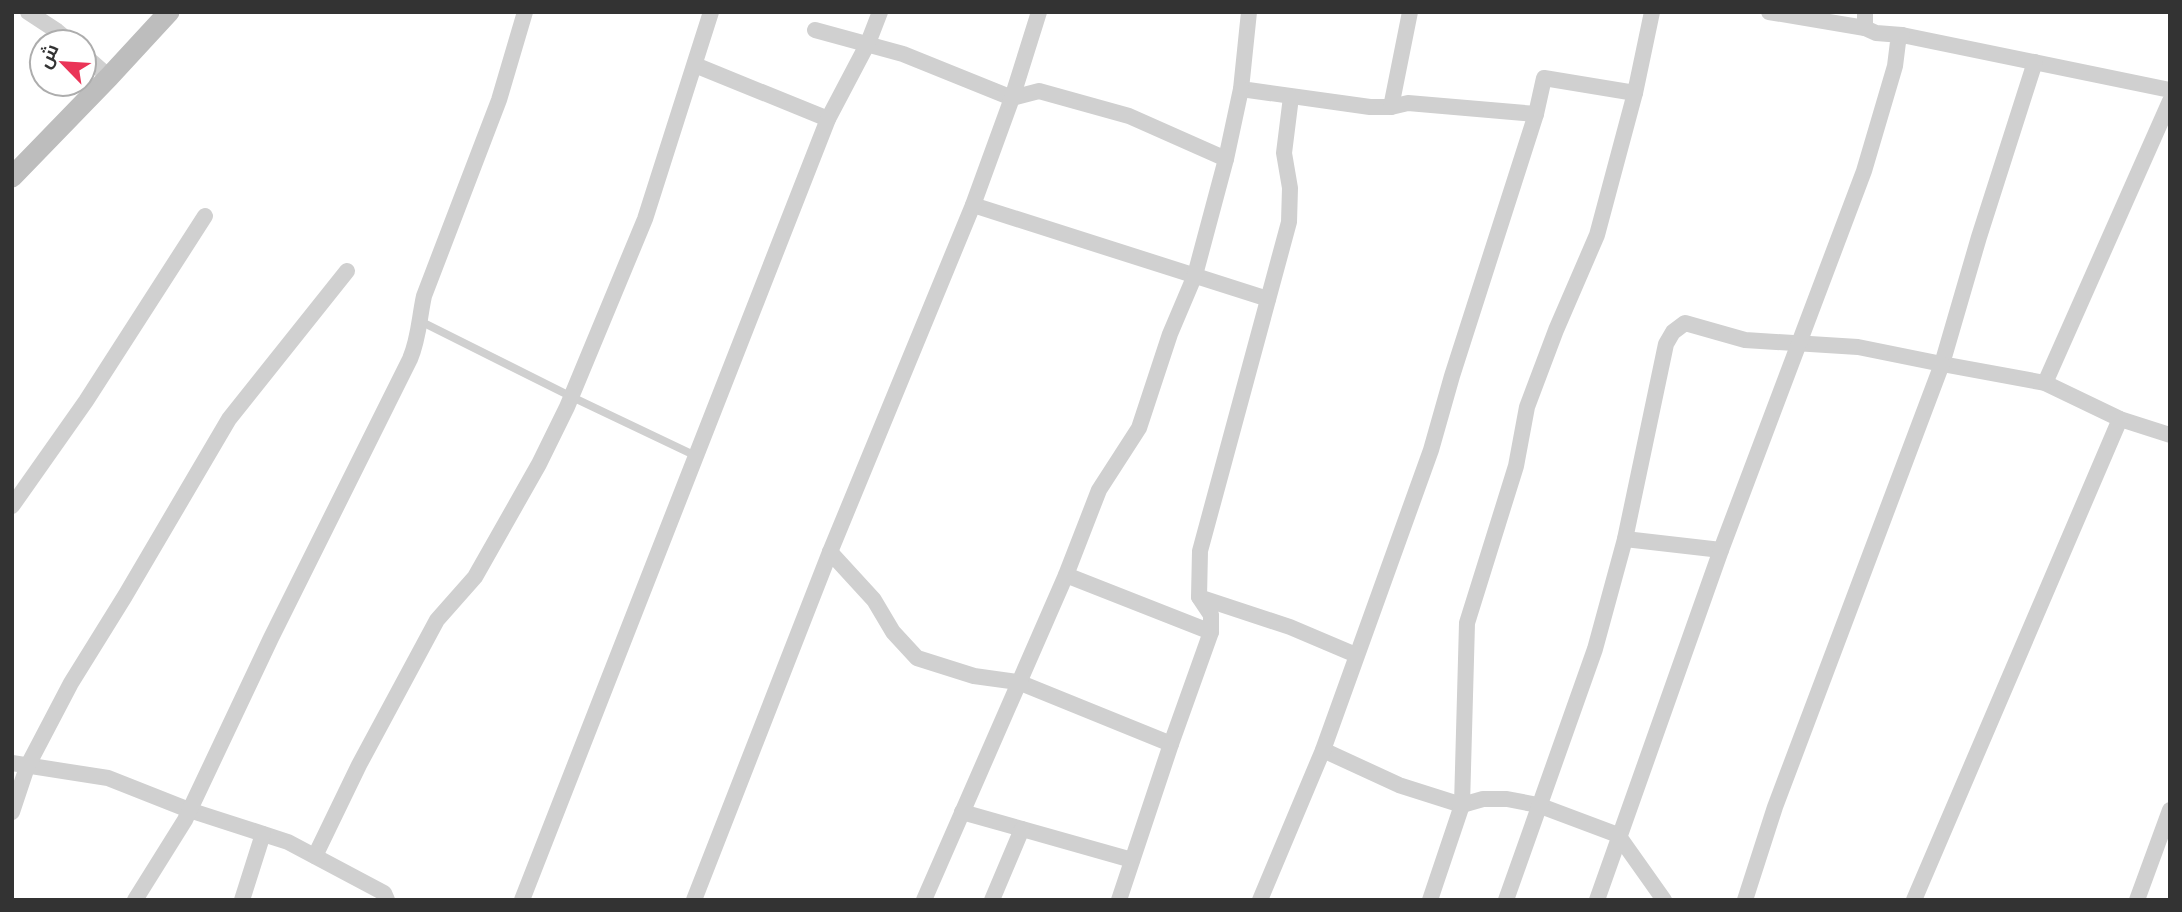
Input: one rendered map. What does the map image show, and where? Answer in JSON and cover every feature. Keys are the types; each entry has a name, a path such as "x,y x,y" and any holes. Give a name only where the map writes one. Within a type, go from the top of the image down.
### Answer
{"street":[{"path":"28,12 52,28"},
{"path":"12,177 169,12"},
{"path":"135,900 189,810 265,650 410,359 417,342 418,320 424,296 499,100 525,12"},
{"path":"315,856 359,765 437,620 475,578 539,464 572,397 645,219 711,12"},
{"path":"522,900 828,119 868,43 880,12"},
{"path":"694,900 830,552 973,205 1012,98 1039,12"},
{"path":"924,900 1066,575 1099,490 1139,428 1170,334 1195,275 1226,159 1241,89 1249,12"},
{"path":"1391,107 1410,12"},
{"path":"1430,900 1462,805 1467,623 1516,466 1527,407 1556,330 1597,235 1635,93 1653,12"},
{"path":"1769,12 1865,20 1876,33 1902,35 2170,90"},
{"path":"815,30 902,54 1012,98 1039,91 1129,116 1226,159"},
{"path":"1597,900 1721,550 1864,171 1902,35"},
{"path":"1745,900 1775,807 1942,365 1979,237 2035,62"},
{"path":"695,65 828,119"},
{"path":"98,67 109,77"},
{"path":"1260,900 1323,750 1431,450 1536,114 1544,78 1635,93"},
{"path":"1241,89 1359,106 1391,107 1408,103 1536,114"},
{"path":"1119,900 1210,632 1210,615 1199,597 1200,551 1289,222 1290,188 1284,153 1291,97"},
{"path":"2045,383 2170,101"},
{"path":"973,205 1268,299"},
{"path":"12,506 86,401 205,216"},
{"path":"12,812 20,765 125,596 229,419 347,271"},
{"path":"1506,900 1595,649 1625,540 1666,344 1673,332 1685,323 1745,340 1858,347 2045,383 2120,419 2170,435"},
{"path":"1914,900 2120,419"},
{"path":"1625,540 1721,550"},
{"path":"830,552 874,600 893,632 917,658 974,676 1018,682 1171,744"},
{"path":"1066,575 1210,632"},
{"path":"1199,597 1290,628 1356,655"},
{"path":"1323,750 1399,785 1462,805 1483,799 1507,799 1538,804 1618,835 1664,900"},
{"path":"20,765 108,778 189,810 288,842 383,893 387,900"},
{"path":"2137,900 2170,810"},
{"path":"962,812 1132,860"},
{"path":"992,900 1022,829"},
{"path":"242,900 263,834"}],"lane":[{"path":"418,320 696,456"}]}
